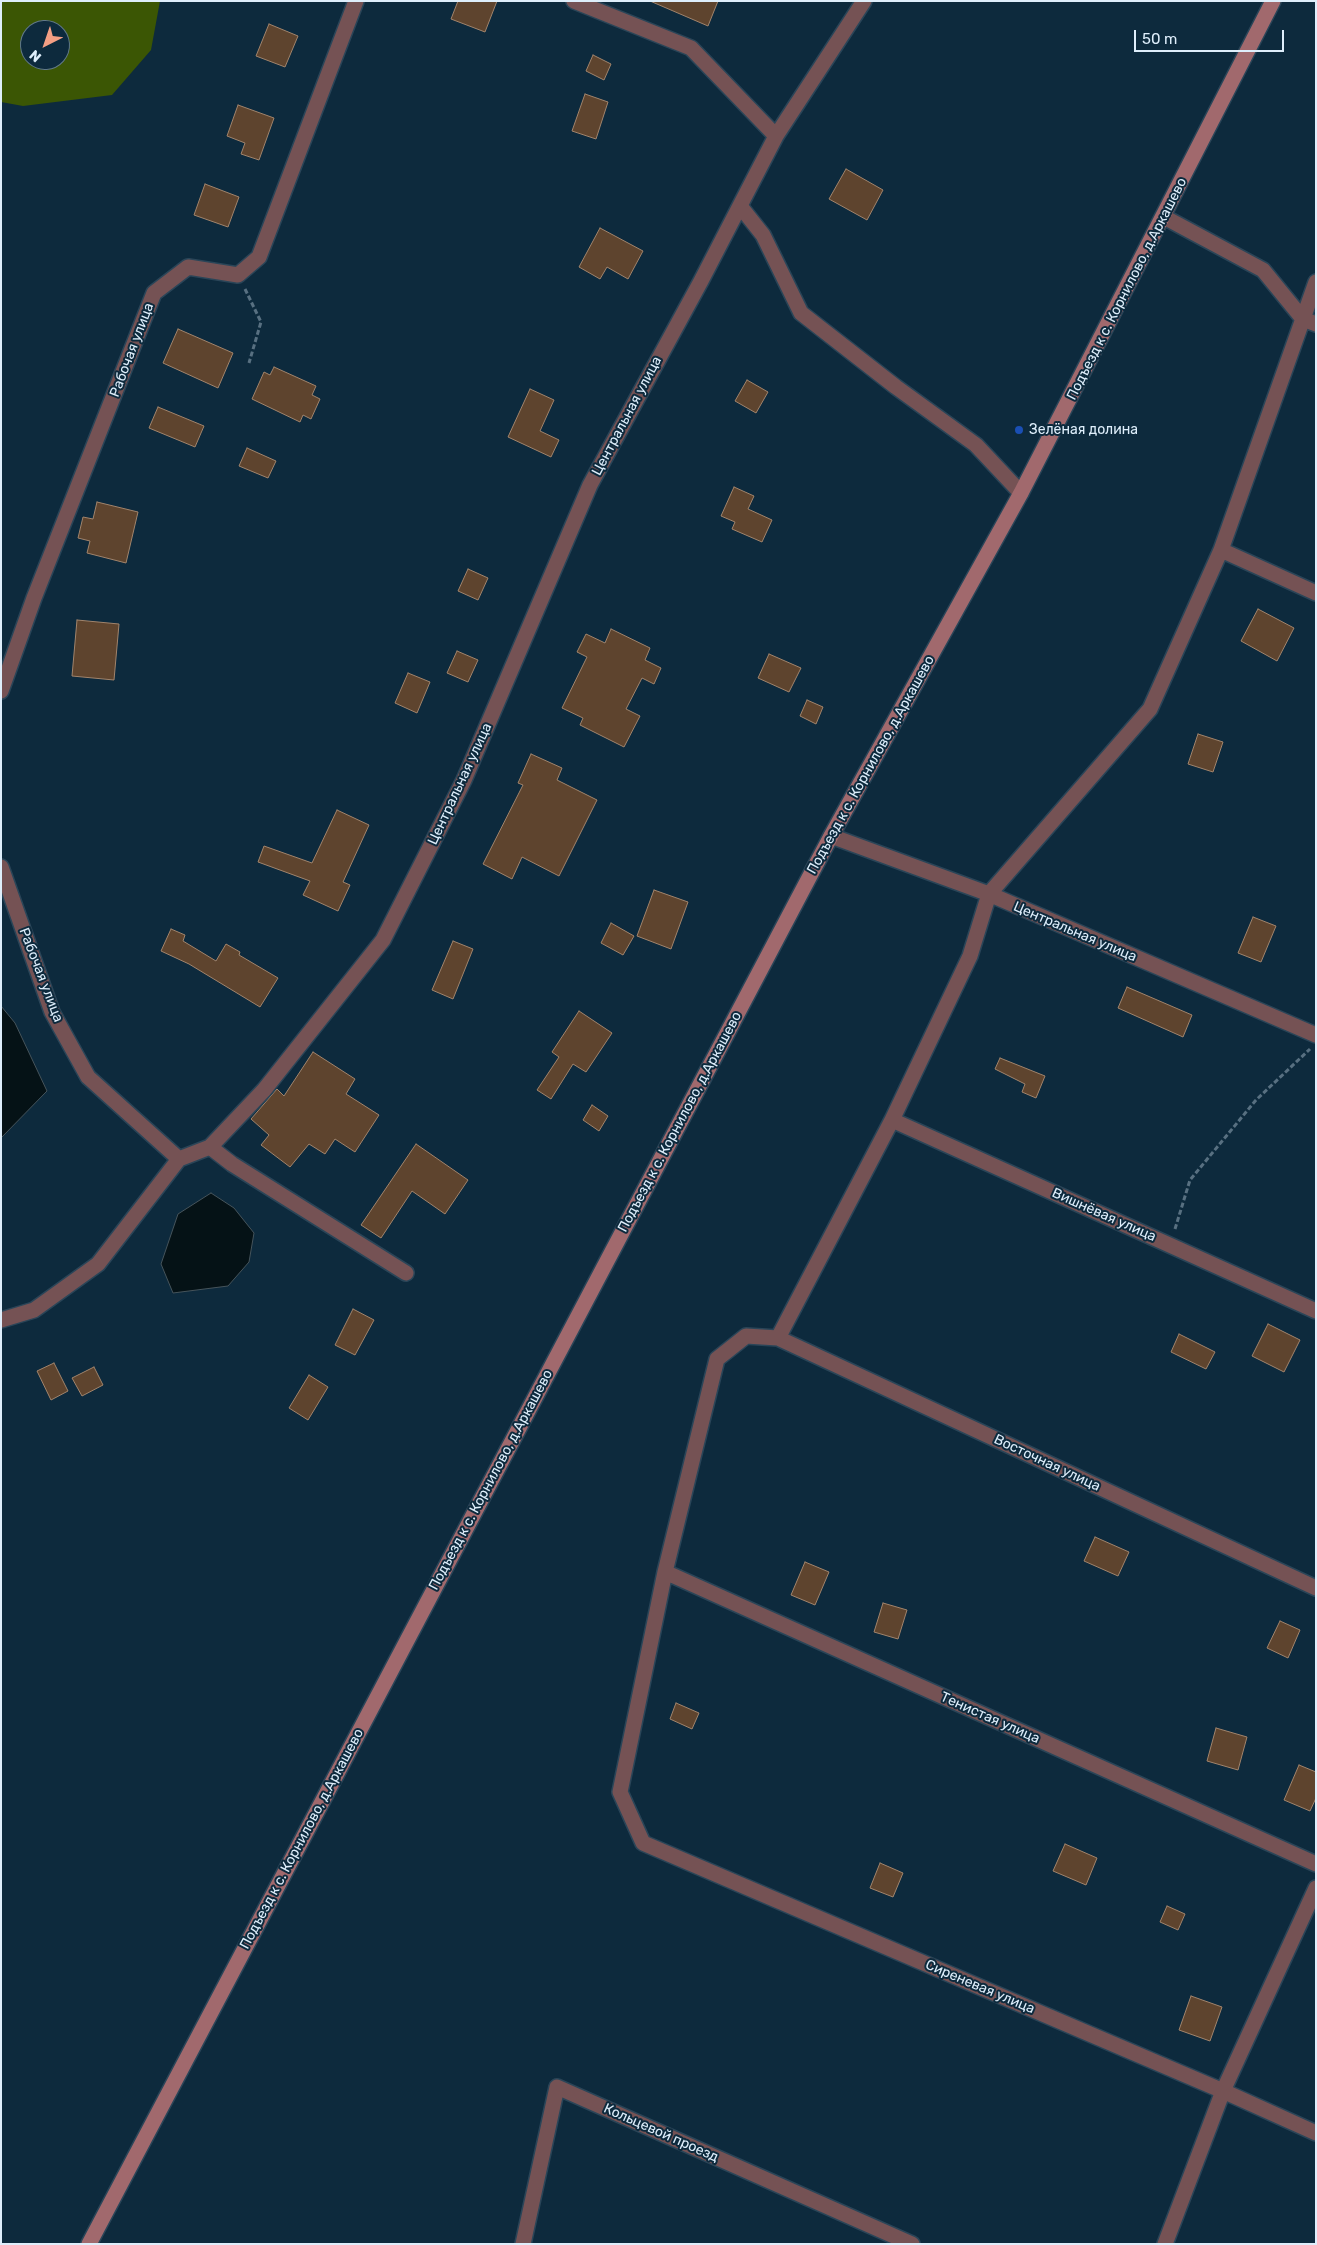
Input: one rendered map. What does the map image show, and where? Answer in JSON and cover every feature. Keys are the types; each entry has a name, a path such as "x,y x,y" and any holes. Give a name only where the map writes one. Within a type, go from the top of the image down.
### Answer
{"street":[{"path":"238,275 259,257 356,1"},
{"path":"574,1 691,48 776,136"},
{"name":"Центральная улица","path":"179,1159 210,1147 264,1090 383,940 464,780 590,485 776,136 864,1"},
{"name":"Подъезд к с. Корнилово, д.Аркашево","path":"89,2244 831,836 1021,493 1273,1"},
{"path":"740,206 763,235 801,313 896,387 976,445 1021,493"},
{"path":"1164,217 1263,270 1310,321"},
{"name":"Рабочая улица","path":"1,691 34,598 154,293 188,267 238,275"},
{"path":"665,1572 717,1359 746,1336 778,1338 892,1120 970,956 989,894 1150,709 1221,550 1310,321 1316,282"},
{"path":"1221,550 1316,593"},
{"name":"Центральная улица","path":"831,836 989,894 1316,1036"},
{"name":"Рабочая улица","path":"1,867 52,1012 88,1077 179,1159"},
{"name":"Вишнёвая улица","path":"892,1120 1316,1311"},
{"path":"210,1147 232,1164 406,1273"},
{"path":"1,1320 34,1310 98,1264 179,1159"},
{"name":"Восточная улица","path":"778,1338 1316,1588"},
{"name":"Сиреневая улица","path":"665,1572 620,1792 642,1843 1223,2091 1316,2133"},
{"name":"Тенистая улица","path":"665,1572 1316,1864"},
{"path":"1165,2244 1223,2091 1316,1888"},
{"name":"Кольцевой проезд","path":"523,2244 557,2088 912,2244"}],"path":[{"path":"238,275 261,322 249,363"},
{"path":"1170,1245 1190,1180 1256,1100 1316,1044"}],"green space":[{"path":"1,1 160,1 151,50 112,95 23,106 1,102"}],"shaded area":[{"path":"1,1006 15,1023 47,1091 1,1138"},
{"path":"211,1193 234,1208 254,1233 249,1262 228,1286 173,1293 161,1264 178,1214"}],"building":[{"path":"458,1 497,1 485,32 451,19"},
{"path":"650,1 718,1 708,26"},
{"path":"269,24 298,36 285,67 256,56"},
{"path":"593,55 611,64 604,80 586,71"},
{"path":"585,94 608,102 596,139 572,131"},
{"path":"238,105 274,118 259,160 241,154 245,143 227,136"},
{"path":"846,169 883,190 867,220 829,199"},
{"path":"205,184 239,197 228,227 194,215"},
{"path":"600,228 643,251 628,279 607,267 600,279 579,267"},
{"path":"178,329 233,353 218,388 163,363"},
{"path":"274,367 316,386 312,395 320,399 311,419 303,415 300,422 252,399 264,372 270,375"},
{"path":"747,380 768,392 756,413 735,401"},
{"path":"530,389 554,400 540,431 559,440 551,457 508,437"},
{"path":"158,407 204,426 195,447 149,428"},
{"path":"247,448 276,461 268,478 239,466"},
{"path":"734,487 754,496 748,509 772,520 762,542 732,529 735,522 721,516"},
{"path":"97,502 138,512 126,563 87,553 90,541 78,538 83,517 93,519"},
{"path":"468,569 488,578 478,600 458,591"},
{"path":"1258,609 1294,628 1277,661 1241,641"},
{"path":"77,620 119,624 114,680 72,676"},
{"path":"611,629 650,648 645,660 661,668 654,684 642,678 626,709 640,716 624,747 580,725 583,718 562,708 587,657 577,652 586,634 605,643"},
{"path":"457,651 478,660 468,682 447,673"},
{"path":"769,654 801,668 789,692 758,678"},
{"path":"408,673 430,682 417,713 395,703"},
{"path":"807,700 823,707 816,724 800,716"},
{"path":"1198,734 1223,742 1213,772 1188,764"},
{"path":"531,754 562,768 557,780 597,800 559,876 522,857 512,879 483,864 523,785 518,783"},
{"path":"337,810 369,825 343,882 350,885 338,911 303,895 310,881 258,862 264,846 312,863"},
{"path":"654,890 688,902 671,949 637,936"},
{"path":"1253,917 1276,926 1261,962 1238,953"},
{"path":"611,923 634,936 623,955 601,943"},
{"path":"171,929 185,935 183,941 216,961 226,944 240,952 239,955 278,978 260,1007 189,964 161,951"},
{"path":"453,941 473,949 453,999 432,990"},
{"path":"1127,987 1192,1015 1183,1037 1118,1008"},
{"path":"579,1011 612,1033 586,1072 573,1064 551,1099 537,1090 559,1057 552,1052"},
{"path":"313,1052 355,1079 346,1094 379,1115 355,1152 335,1139 325,1154 309,1144 290,1167 261,1145 269,1135 251,1119 277,1089 284,1096"},
{"path":"1000,1058 1045,1076 1036,1098 1022,1092 1025,1084 995,1069"},
{"path":"592,1105 608,1116 599,1131 583,1120"},
{"path":"416,1144 468,1180 445,1214 412,1191 381,1238 361,1225"},
{"path":"353,1309 374,1320 355,1355 335,1345"},
{"path":"1268,1324 1300,1340 1284,1372 1252,1356"},
{"path":"1179,1334 1215,1352 1206,1369 1171,1352"},
{"path":"54,1363 68,1391 51,1400 37,1371"},
{"path":"94,1367 103,1385 82,1396 72,1378"},
{"path":"309,1375 328,1387 308,1420 289,1408"},
{"path":"1095,1537 1129,1552 1118,1576 1084,1561"},
{"path":"805,1562 829,1572 815,1605 791,1595"},
{"path":"883,1603 907,1610 898,1639 874,1632"},
{"path":"1280,1621 1300,1630 1288,1658 1267,1648"},
{"path":"676,1703 699,1713 692,1729 670,1719"},
{"path":"1216,1728 1247,1737 1238,1770 1207,1761"},
{"path":"1299,1765 1316,1772 1316,1798 1310,1811 1284,1800"},
{"path":"1065,1844 1097,1858 1086,1885 1053,1871"},
{"path":"880,1863 903,1873 893,1897 870,1888"},
{"path":"1167,1906 1185,1914 1178,1930 1160,1922"},
{"path":"1191,1996 1222,2007 1210,2041 1179,2030"}],"place":[{"name":"Зелёная долина","path":"1019,430"}]}
